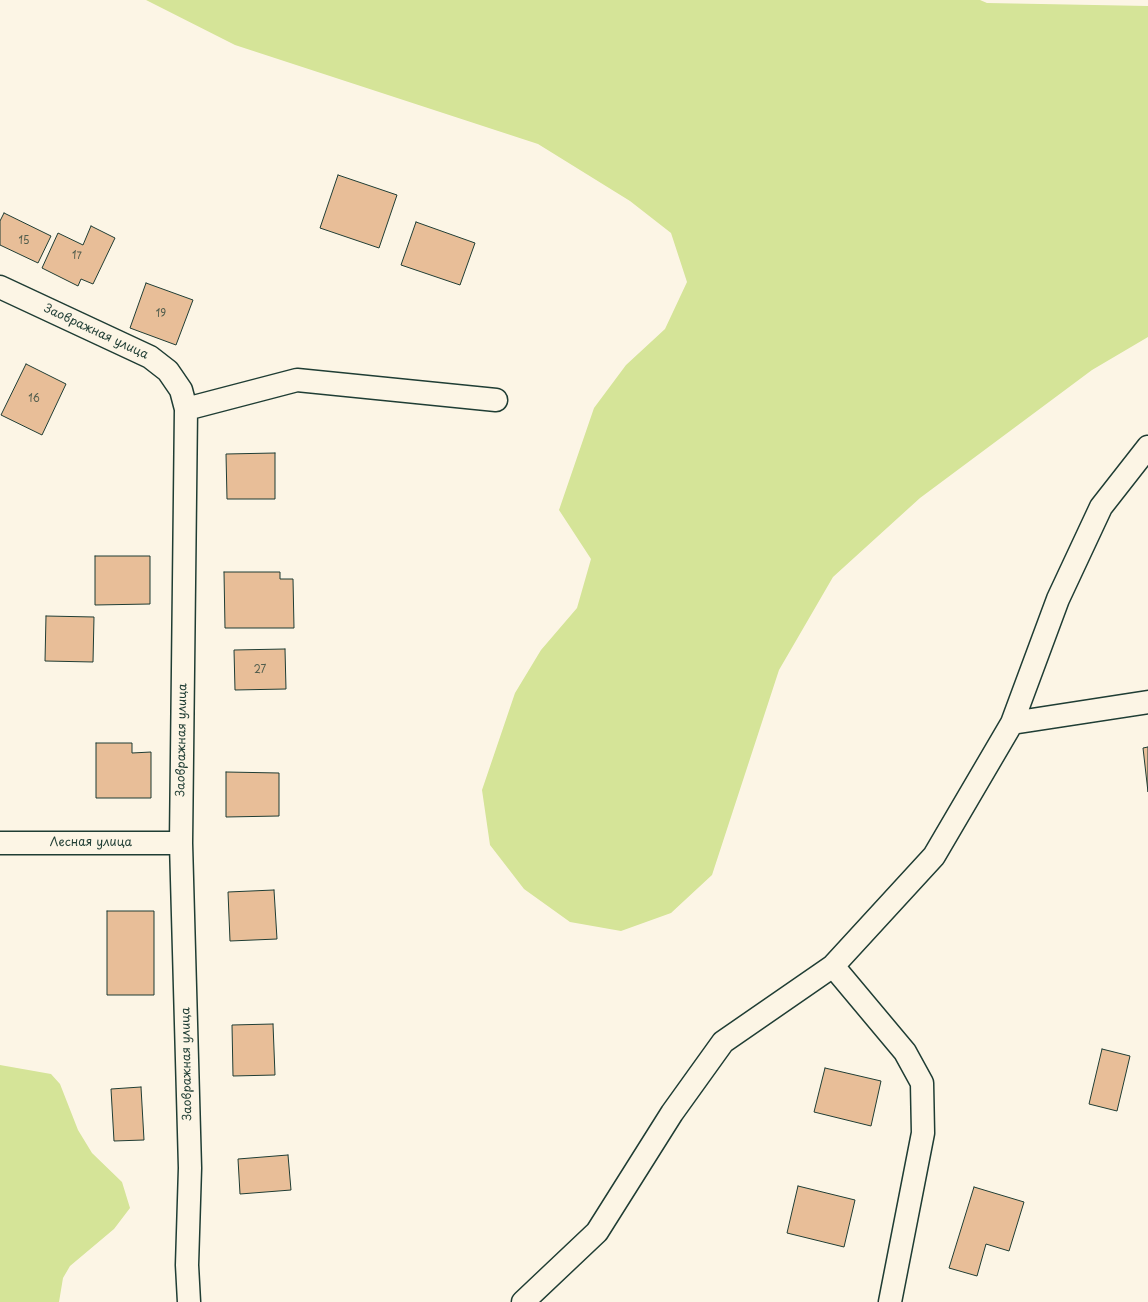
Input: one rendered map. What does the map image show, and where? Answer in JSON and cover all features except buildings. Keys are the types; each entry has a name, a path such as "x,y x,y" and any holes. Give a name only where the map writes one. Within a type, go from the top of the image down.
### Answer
{"street":[{"name":"Заовражная улица","path":"0,287 150,357 168,370 181,390 186,409 181,844 190,1168 186,1265 189,1302"},
{"path":"186,409 297,380 496,400"},
{"path":"523,1302 597,1232 672,1113 723,1042 833,966 934,856 1012,723 1058,599 1101,507 1148,447"},
{"path":"1012,723 1148,702"},
{"name":"Лесная улица","path":"0,843 181,844"},
{"path":"833,966 905,1052 922,1083 923,1133 890,1302"}],"green space":[{"path":"146,0 980,0 987,3 1148,6 1148,337 1092,370 920,498 833,577 779,670 712,875 671,913 621,931 570,922 524,889 490,845 482,790 515,693 541,650 577,608 591,559 559,510 594,408 626,365 665,329 687,282 671,233 630,201 538,144 235,45"},
{"path":"0,1065 51,1074 60,1084 78,1130 92,1153 122,1182 130,1208 114,1229 70,1266 63,1278 59,1302 0,1302"}]}
